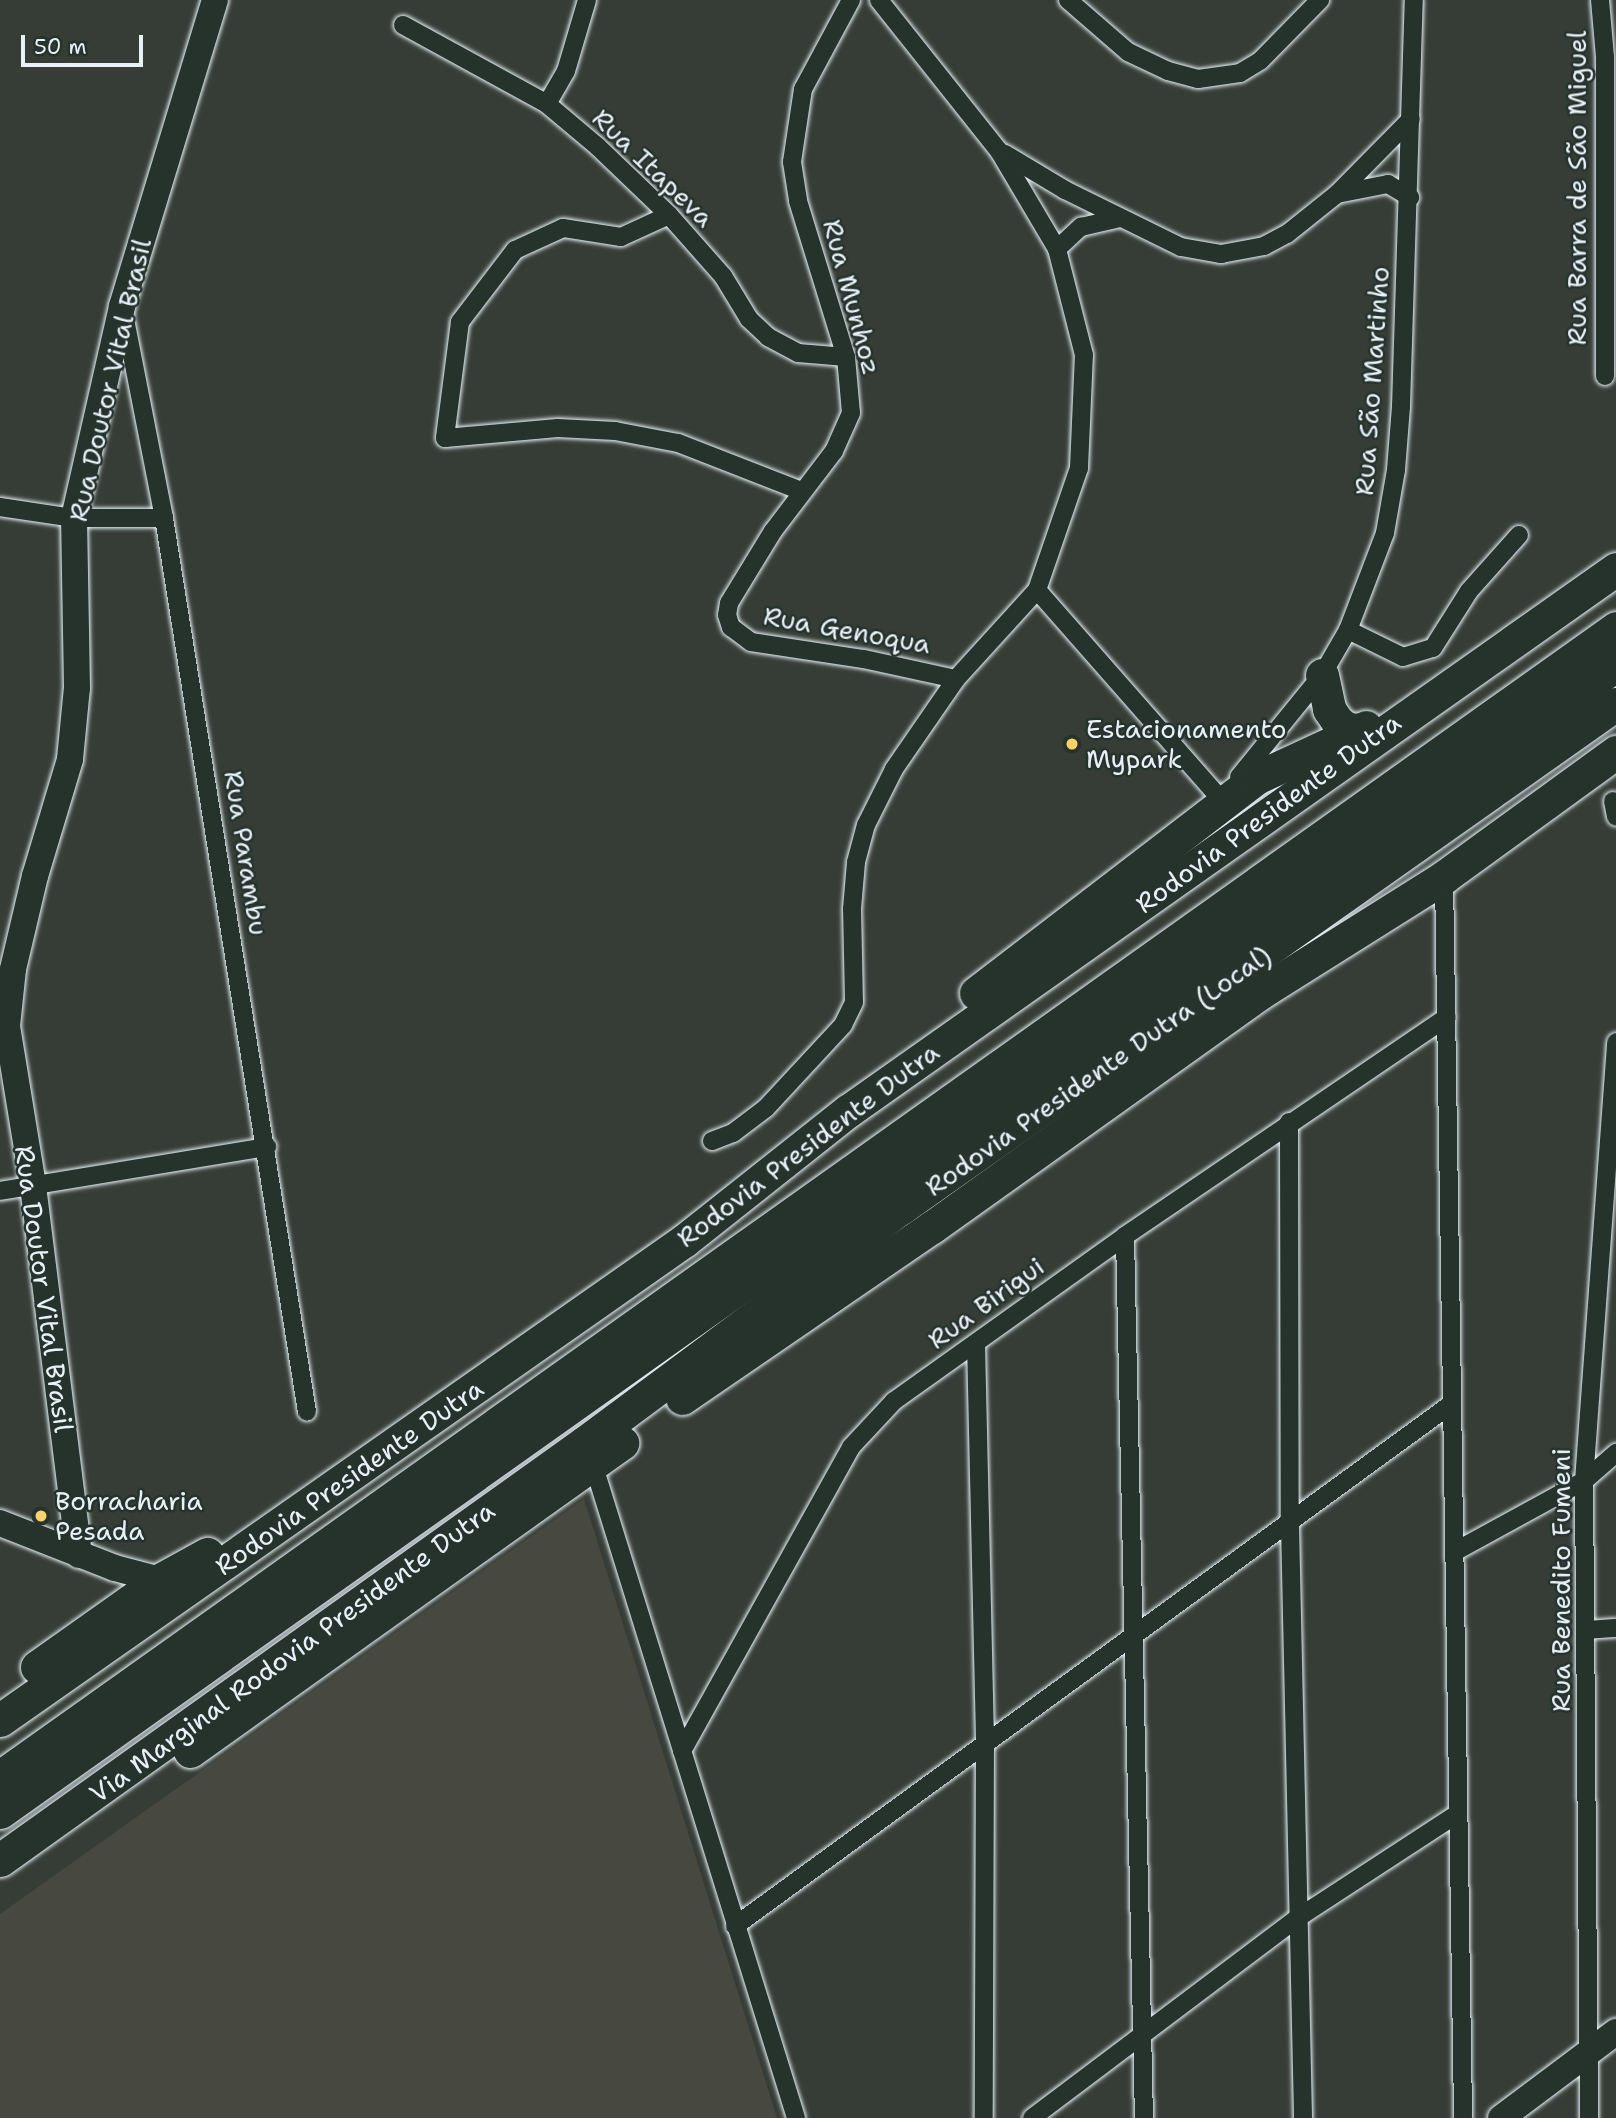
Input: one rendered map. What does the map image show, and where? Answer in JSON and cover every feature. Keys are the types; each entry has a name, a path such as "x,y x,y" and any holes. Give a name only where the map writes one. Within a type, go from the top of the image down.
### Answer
{"highway":[{"name":"Rodovia Presidente Dutra","path":"0,1720 344,1482 685,1240 848,1111 1452,681 1616,569"},
{"name":"Rodovia Presidente Dutra","path":"0,1777 1616,628"},
{"path":"0,1812 1616,665"},
{"path":"1322,675 1329,709 1337,721 1361,730"},
{"path":"685,1240 700,1210 1222,801 1266,773 1361,730 1452,681"},
{"name":"Rodovia Presidente Dutra (Local)","path":"590,1458 901,1208 1616,704"},
{"path":"1405,854 1514,806 1616,743"},
{"path":"78,1805 190,1752 263,1703 686,1395 932,1227 1263,991 1444,877 1616,752"},
{"path":"0,1824 530,1465 590,1458"},
{"name":"Via Marginal Rodovia Presidente Dutra","path":"0,1860 590,1458"},
{"path":"0,1693 160,1580 323,1485 344,1482"}],"street":[{"name":"Rua Doutor Vital Brasil","path":"79,1555 33,1185 7,1026 13,969 32,889 70,759 77,688 74,517 122,306 215,0"},
{"path":"547,104 570,62 587,0"},
{"name":"Rua Munhoz","path":"731,627 729,603 801,491 845,433 851,413 846,357 797,201 792,162 803,89 851,0"},
{"path":"712,1141 733,1133 766,1108 843,1025 854,1002 852,909 856,862 866,825 894,769 957,679 1037,590 1072,499 1083,428 1084,355 1056,248 1034,205 999,151 879,0"},
{"path":"1068,0 1128,52 1168,71 1198,79 1240,73 1260,61 1320,0"},
{"name":"Rua São Martinho","path":"1222,801 1322,675 1348,630 1385,533 1396,470 1410,197 1414,0"},
{"name":"Rua Barra de São Miguel","path":"1600,0 1605,57 1605,376"},
{"name":"Rua Itapeva","path":"403,25 547,104 668,215 723,276 760,330 798,352 846,357"},
{"path":"999,151 1065,190 1181,247 1221,254 1264,246 1337,194 1410,119"},
{"path":"1337,194 1388,184 1410,197"},
{"path":"1034,205 1065,190"},
{"path":"668,215 621,237 563,228 515,250 460,322 445,438 558,428 615,431 678,443 801,491"},
{"path":"1056,248 1081,227 1120,218"},
{"name":"Rua Parambu","path":"122,306 164,517 267,1147 307,1412"},
{"path":"0,507 74,517 164,517"},
{"path":"1348,630 1403,657 1433,648 1469,592 1519,535"},
{"path":"1037,590 1222,801"},
{"name":"Rua Genoqua","path":"731,627 751,642 864,659 957,679"},
{"path":"1444,877 1463,2118"},
{"name":"Rua Birigui","path":"682,1751 851,1447 894,1401 1289,1122 1447,1017"},
{"name":"Rua Benedito Fumeni","path":"1589,2118 1606,2035 1586,1630 1584,1482 1616,1042"},
{"path":"1289,1122 1290,1525 1296,1919 1303,2118"},
{"path":"0,1191 267,1147"},
{"path":"1125,1236 1144,2118"},
{"path":"976,1343 985,1742 984,2118"},
{"path":"735,1926 1134,1632 1290,1525 1450,1405"},
{"path":"1456,1551 1584,1482 1616,1453"},
{"path":"590,1458 796,2118"},
{"path":"0,1523 115,1568 160,1580"},
{"path":"115,1568 125,1583 128,1602"},
{"path":"1586,1630 1616,1628"},
{"path":"1032,2118 1142,2039 1296,1919 1457,1814"},
{"path":"1501,2118 1606,2035"}],"shaded area":[{"path":"584,1499 777,2118 0,2118 0,1914"}],"place":[{"name":"Estacionamento Mypark","path":"1072,744"},
{"name":"Borracharia Pesada","path":"41,1516"}]}
